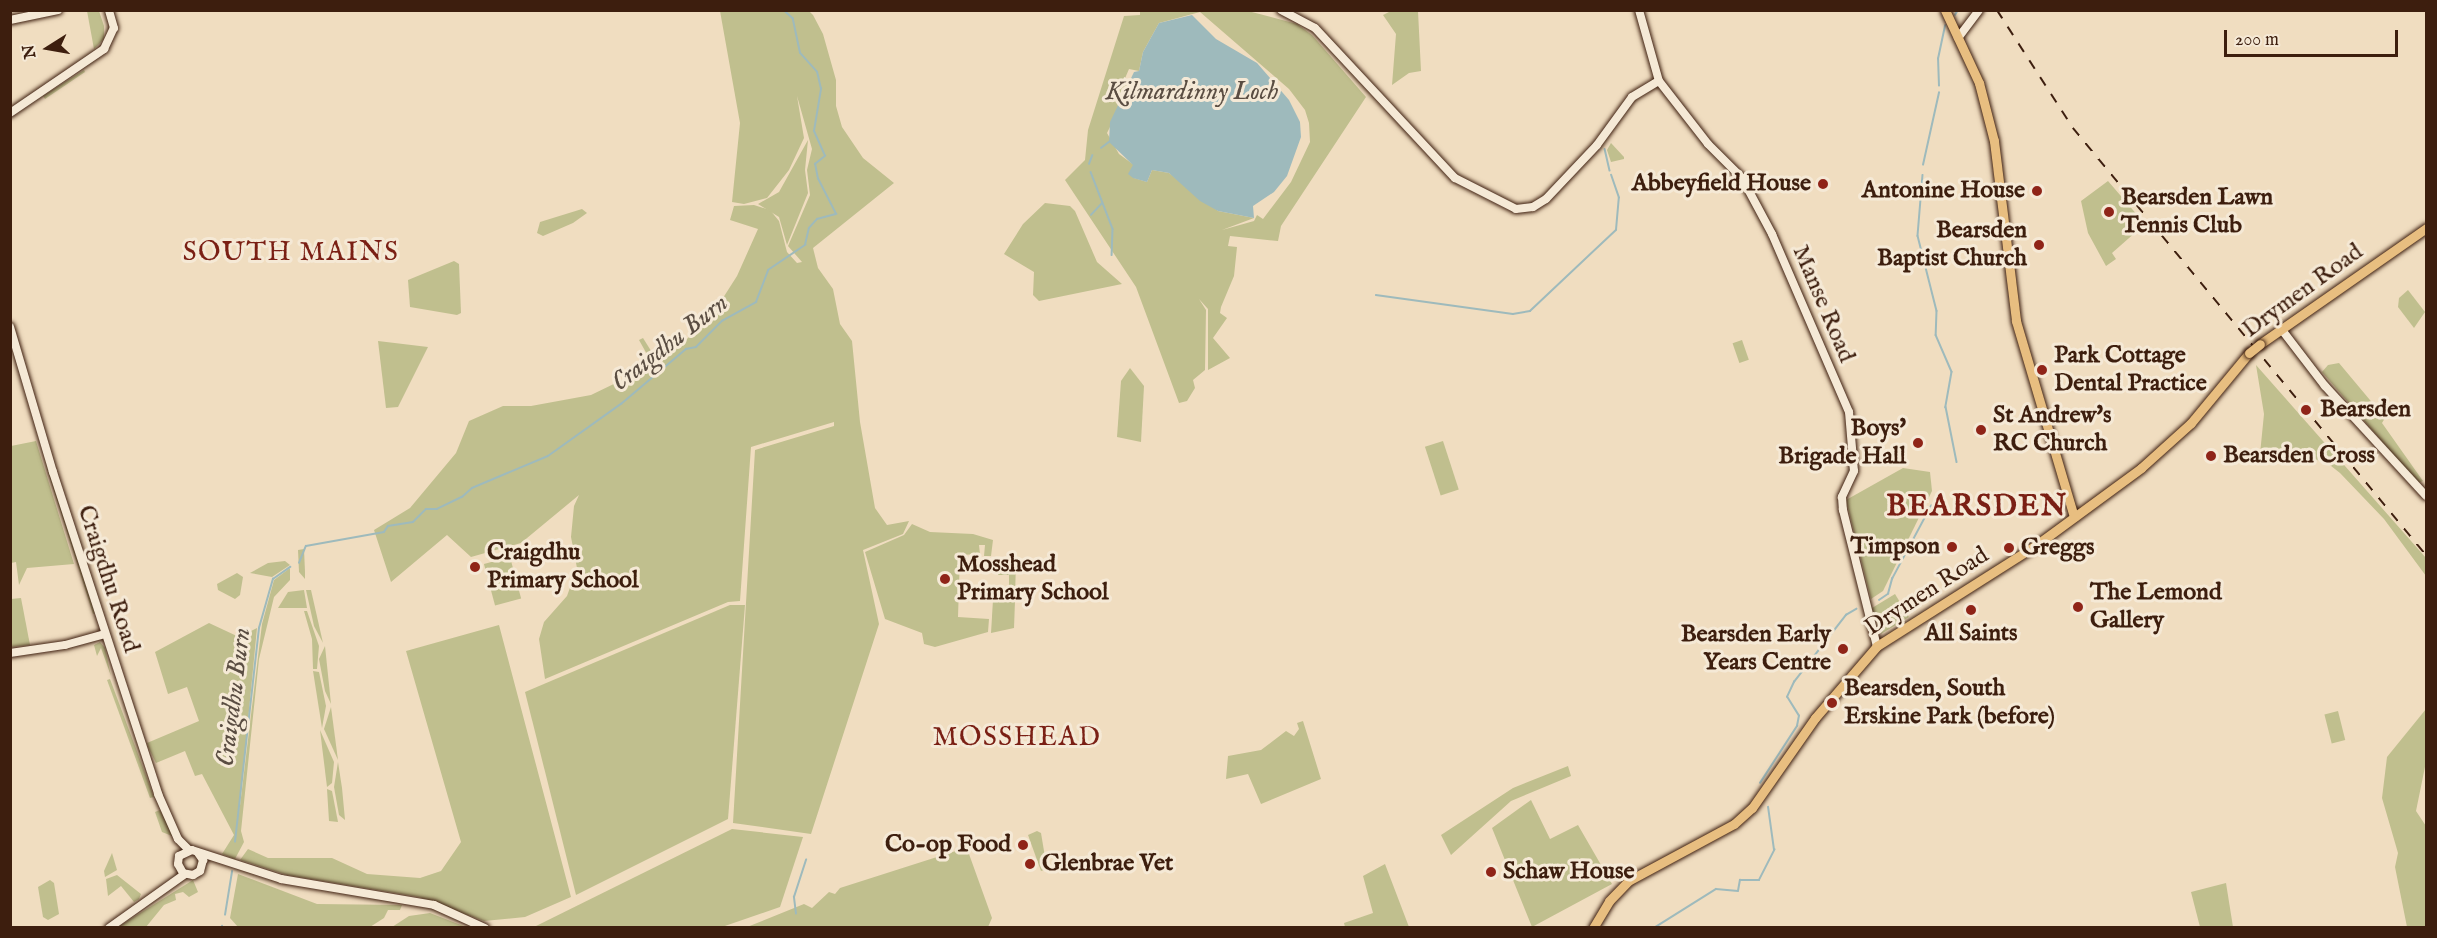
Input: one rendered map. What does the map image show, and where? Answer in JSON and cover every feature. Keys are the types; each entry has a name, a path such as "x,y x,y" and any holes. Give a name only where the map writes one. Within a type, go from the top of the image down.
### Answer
{"main road":[{"path":"1944,10 1979,83 1994,141 2016,321 2074,517"},
{"name":"Drymen Road","path":"1593,927 1609,901 1628,881 1734,824 1752,808 1815,718 1877,646 2074,517 2141,468 2191,423 2249,353 2427,228"}],"street":[{"path":"10,20 58,10"},
{"path":"10,113 104,49 114,28 109,10"},
{"path":"1281,10 1315,28 1455,178 1516,209 1533,207 1546,199 1597,145 1632,97 1659,81"},
{"name":"Manse Road","path":"1638,10 1659,81 1708,144 1742,178 1772,234 1849,412 1854,471 1842,497 1842,510 1877,646"},
{"path":"1958,38 1979,10"},
{"name":"Craigdhu Road","path":"10,327 105,634 158,794 178,839 182,871"},
{"path":"2282,330 2331,393 2427,496"},
{"path":"10,653 65,645 105,634"},
{"name":"Craigdhu Road","path":"178,839 194,851 218,859 321,888 434,905 485,927"},
{"path":"179,856 194,851 203,864"},
{"path":"109,927 171,882 182,871 195,874 203,864 218,859"}],"shaded area":[{"path":"808,10 823,34 836,80 836,106 842,127 863,158 894,183 813,248 818,268 833,289 840,324 852,341 860,422 875,508 887,525 909,521 903,534 863,550 879,624 811,834 733,823 755,450 834,426 834,422 751,447 740,601 728,602 545,679 539,639 544,622 567,596 577,568 571,537 574,506 579,495 521,543 471,557 447,535 391,582 374,530 410,508 456,453 469,421 503,406 531,406 591,395 653,365 639,340 643,338 658,362 687,339 714,312 737,276 758,229 730,220 734,206 754,205 770,210 779,221 787,252 797,263 802,262 788,246 810,195 807,170 812,149 797,96 804,138 789,170 767,198 744,204 732,202 740,123 720,11"},
{"path":"87,11 99,11 104,26 104,39 94,49"},
{"path":"1140,11 1248,11 1297,24 1312,35 1366,97 1281,226 1278,241 1230,236 1228,246 1237,247 1234,276 1220,313 1227,318 1213,338 1230,358 1208,370 1208,309 1199,299 1206,310 1205,370 1193,380 1195,388 1187,401 1179,403 1136,287 1065,180 1085,160 1088,130 1124,16 1140,15","holes":["1200,12 1289,89 1305,110 1309,123 1310,142 1291,182 1263,219 1257,215 1254,221 1222,230 1254,218 1218,211 1169,173 1152,170 1147,182 1134,178 1134,165 1119,154 1107,133 1131,85 1123,83 1129,69 1139,71 1143,52 1159,23"]},
{"path":"1391,11 1418,11 1421,71 1409,73 1392,85 1396,34 1383,15"},
{"path":"84,70 85,72 45,99 43,96"},
{"path":"808,140 805,170 808,193 787,245 779,217 758,204 779,192"},
{"path":"1611,143 1624,159 1611,162 1607,150"},
{"name":"Bearsden Lawn Tennis Club","path":"2108,181 2145,224 2112,253 2116,259 2106,266 2088,233 2081,201"},
{"path":"1045,203 1070,206 1075,211 1097,262 1122,284 1039,301 1033,295 1034,272 1004,254 1023,224"},
{"path":"582,209 587,213 573,223 543,236 537,233 540,222"},
{"path":"454,261 459,264 461,313 457,315 410,307 408,280"},
{"path":"2408,290 2425,312 2414,328 2398,307 2399,298"},
{"path":"1742,340 1749,360 1739,363 1733,343"},
{"path":"378,341 428,347 398,407 386,408"},
{"path":"2339,363 2385,418 2382,423 2423,481 2418,483 2322,372 2328,365"},
{"path":"2256,365 2426,558 2426,576 2384,519 2340,473 2326,462 2269,450 2260,454 2264,414"},
{"path":"1130,368 1144,386 1141,442 1117,437 1121,381"},
{"path":"38,429 95,613 93,614 48,472"},
{"path":"36,441 74,564 27,568 19,585 16,562 11,563 11,446"},
{"path":"1443,441 1459,490 1441,495 1425,447"},
{"path":"1903,468 1930,472 1932,491 1883,591 1871,599 1846,500"},
{"name":"Mosshead Primary School","path":"912,524 930,532 973,534 993,540 991,556 984,556 985,545 979,545 980,554 960,555 958,617 989,619 988,632 935,647 924,644 922,633 885,619 865,552 904,535"},
{"path":"304,549 305,579 299,572 298,550"},
{"path":"510,557 521,599 495,606 484,564"},
{"path":"998,558 1016,560 1015,598 1009,598 1009,575 998,575"},
{"path":"285,561 290,565 272,577 250,573 268,563"},
{"path":"290,568 290,580 274,597 259,659 241,831 244,842 235,859 222,854 234,835 202,774 195,776 185,751 156,763 148,747 147,743 199,721 187,687 168,694 155,652 209,623 239,637 257,628 239,814 262,624 274,580"},
{"path":"237,573 243,577 240,595 235,599 218,590 217,584"},
{"path":"304,590 307,608 278,608 288,592"},
{"path":"306,590 311,590 323,643 314,626"},
{"path":"1895,594 1909,617 1881,634 1872,608"},
{"path":"21,598 30,645 11,647 11,599"},
{"path":"993,600 1015,601 1014,628 991,633"},
{"path":"730,605 745,605 728,819 576,895 525,692"},
{"path":"304,611 307,611 319,646 317,669 313,669 312,639"},
{"path":"499,625 571,897 525,917 484,921 419,897 287,875 240,860 248,849 268,858 332,858 367,874 420,878 441,871 461,842 406,651"},
{"path":"100,642 105,648 111,676 101,648 97,656 94,645"},
{"path":"325,646 331,704 325,691 319,659"},
{"path":"313,671 319,672 326,706 322,728"},
{"path":"110,679 154,797 150,798 107,680"},
{"path":"331,707 338,760 324,729"},
{"path":"2426,709 2426,762 2416,811 2426,826 2426,927 2407,927 2395,867 2398,853 2382,798 2387,757"},
{"path":"2338,711 2345,740 2332,743 2324,714"},
{"path":"1303,721 1321,779 1261,804 1248,774 1226,779 1228,756 1261,750 1286,731 1294,736 1299,729 1297,723"},
{"path":"320,730 334,762 332,783 327,787"},
{"path":"338,762 345,820 339,815 334,787"},
{"path":"1568,766 1571,776 1511,801 1451,855 1441,835 1513,788"},
{"path":"327,789 332,791 338,822 329,821"},
{"path":"1531,800 1550,839 1578,825 1612,884 1532,927 1492,828"},
{"path":"160,810 172,836 162,832 155,812"},
{"path":"732,829 803,837 780,907 722,927 534,927"},
{"path":"1037,831 1041,833 1047,869 1041,871 1028,835"},
{"path":"962,849 969,854 992,918 988,927 747,927 804,904 812,908 829,892 835,894 840,888"},
{"path":"112,853 117,870 105,877 104,871"},
{"path":"1385,864 1409,927 1345,927 1344,923 1373,913 1363,876"},
{"path":"238,874 317,904 402,905 400,910 388,910 384,918 370,927 238,927 230,918"},
{"path":"117,875 141,894 139,899 134,902 121,886 108,896 106,879"},
{"path":"50,880 54,883 59,914 48,920 43,917 38,887"},
{"path":"193,880 198,892 189,897 183,892 175,894 176,900 164,905 146,927 118,927"},
{"path":"2226,883 2233,927 2200,927 2191,892"},
{"path":"430,913 466,927 392,927 409,916"}],"water":[{"name":"Kilmardinny Loch","path":"1192,15 1216,39 1257,63 1289,100 1300,122 1301,137 1287,176 1274,192 1253,206 1254,218 1218,211 1200,201 1169,173 1152,170 1147,182 1133,178 1128,174 1133,165 1109,142 1110,122 1134,72 1139,71 1143,52 1159,23"}],"waterway":[{"name":"Craigdhu Burn","path":"299,563 306,546 384,532 388,526 413,522 426,509 437,509 462,497 472,488 548,456 621,404 686,349 696,347 722,321 756,302 768,270 805,245 809,228 817,219 836,214 818,179 815,164 825,156 814,131 821,89 817,72 800,53 793,19 783,10"},
{"path":"1955,15 1958,10"},
{"path":"1939,86 1938,59 1945,26"},
{"path":"1923,165 1939,93"},
{"path":"1101,148 1109,142"},
{"path":"1605,149 1610,170"},
{"path":"1089,164 1092,156"},
{"path":"1091,172 1113,229 1112,255"},
{"path":"1376,295 1513,314 1530,311 1616,230 1619,198 1611,175"},
{"path":"1923,175 1918,236 1937,311 1936,335 1952,372 1946,407 1957,462"},
{"path":"1091,215 1102,203"},
{"path":"1879,600 1888,594 1892,579 1931,506"},
{"name":"Craigdhu Burn","path":"235,842 259,628 273,579 290,567"},
{"path":"1760,783 1797,726 1799,716 1787,697 1794,682 1846,615 1856,609"},
{"path":"1654,928 1716,889 1738,891 1740,880 1759,880 1774,850 1768,807"},
{"path":"796,914 794,897 806,860"},
{"name":"Craigdhu Burn","path":"225,915 232,872"}],"railway":[{"path":"1997,10 2073,128 2426,555"}],"place":[{"name":"Abbeyfield House","path":"1823,184"},
{"name":"Antonine House","path":"2037,191"},
{"name":"Bearsden Lawn Tennis Club","path":"2109,212"},
{"name":"Bearsden Baptist Church","path":"2039,245"},
{"name":"Park Cottage Dental Practice","path":"2042,370"},
{"name":"Bearsden","path":"2306,410"},
{"name":"St Andrew's RC Church","path":"1981,430"},
{"name":"Boys' Brigade Hall","path":"1918,443"},
{"name":"Bearsden Cross","path":"2211,456"},
{"name":"Timpson","path":"1952,547"},
{"name":"Greggs","path":"2009,548"},
{"name":"Craigdhu Primary School","path":"475,567"},
{"name":"Mosshead Primary School","path":"945,579"},
{"name":"The Lemond Gallery","path":"2078,607"},
{"name":"All Saints","path":"1971,610"},
{"name":"Bearsden Early Years Centre","path":"1843,649"},
{"name":"Bearsden, South Erskine Park (before)","path":"1832,703"},
{"name":"Co-op Food","path":"1023,845"},
{"name":"Glenbrae Vet","path":"1030,864"},
{"name":"Schaw House","path":"1491,872"}],"district":[{"name":"SOUTH MAINS","path":"291,254"},
{"name":"BEARSDEN","path":"1977,507"},
{"name":"MOSSHEAD","path":"1017,739"}]}
